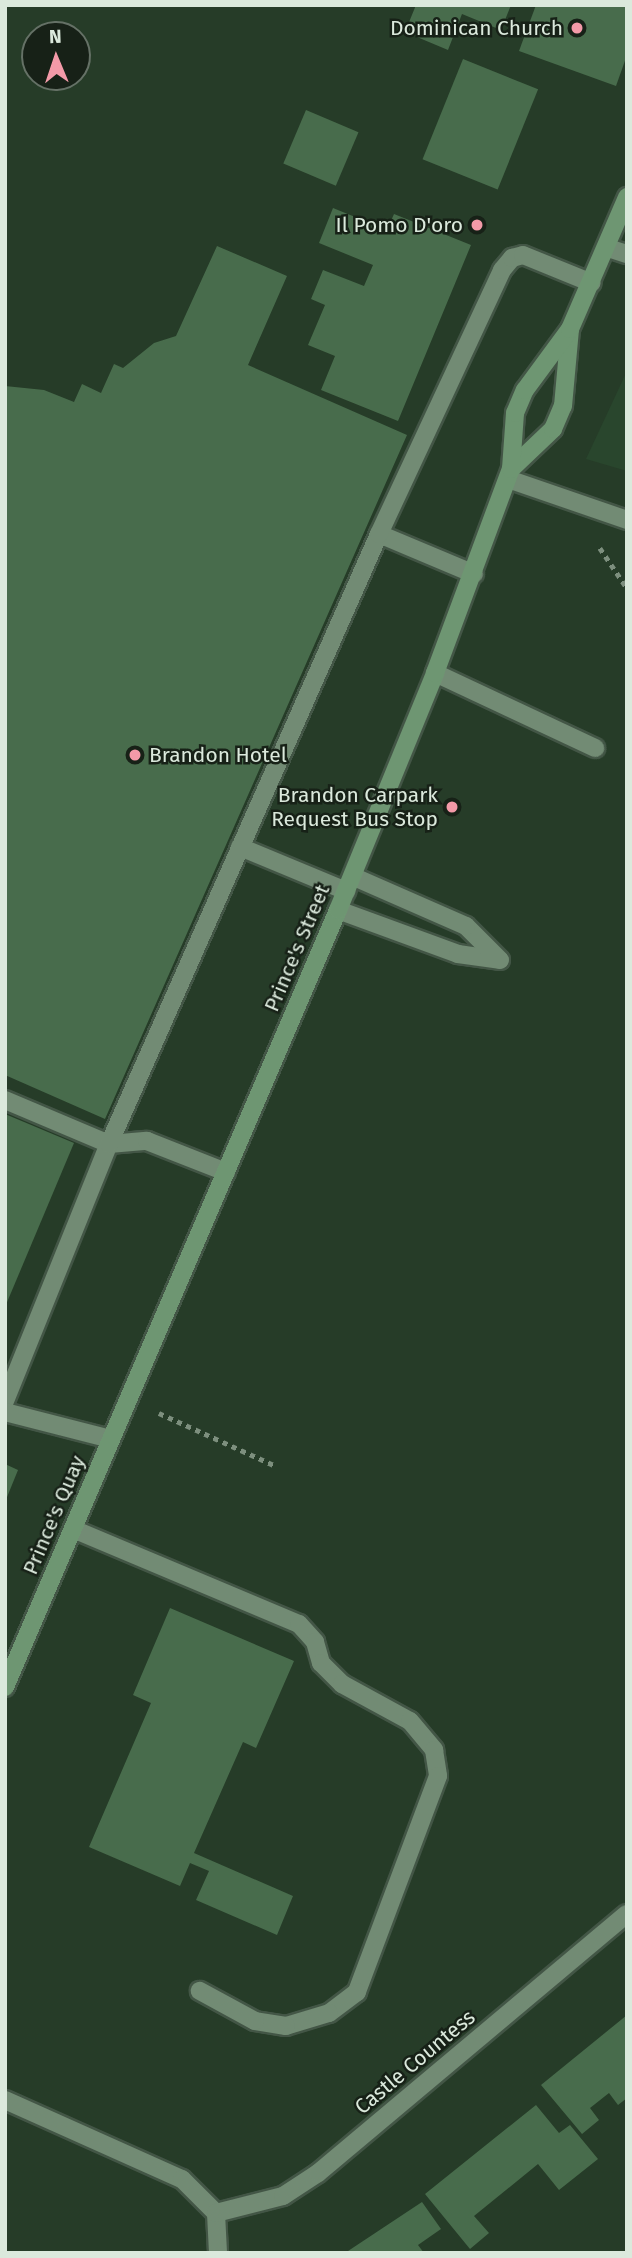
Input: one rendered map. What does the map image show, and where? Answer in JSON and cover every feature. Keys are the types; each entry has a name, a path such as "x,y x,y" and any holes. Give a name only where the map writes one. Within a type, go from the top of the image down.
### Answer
{"main road":[{"name":"Prince's Street","path":"111,1439 338,910 474,574 510,474 515,413 525,390 570,329 608,248 627,197"},
{"name":"Prince's Street","path":"510,474 553,429 563,406 570,329"},
{"name":"Prince's Quay","path":"5,1687 111,1439"}],"street":[{"path":"608,248 627,254"},
{"path":"5,1401 109,1144 379,534 502,270 512,258 523,255 592,282"},
{"path":"510,474 627,520"},
{"path":"379,534 474,574"},
{"path":"435,673 595,748"},
{"path":"240,847 466,926 500,960 458,954 338,910"},
{"path":"5,1100 109,1144 146,1141 226,1172"},
{"path":"5,1412 111,1439"},
{"path":"73,1529 299,1624 315,1642 321,1663 342,1684 410,1721 434,1750 438,1776 357,1992 329,2013 286,2026 255,2021 200,1991"},
{"name":"Castle Countess","path":"216,2213 283,2196 318,2173 627,1914"},
{"path":"5,2100 182,2179 216,2213 218,2253"}],"path":[{"path":"128,1401 276,1466"}],"shaded area":[{"path":"627,371 627,471 586,459"}],"building":[{"path":"416,5 511,5 501,30 462,14 448,50 405,32"},
{"name":"Dominican Church","path":"536,5 627,5 627,55 616,86 519,51"},
{"path":"463,59 538,89 498,189 423,159"},
{"path":"306,110 358,132 336,186 283,163"},
{"path":"333,208 387,230 394,214 471,245 398,421 321,390 335,356 308,345 325,305 311,299 323,270 364,286 373,265 319,243"},
{"name":"Brandon Hotel","path":"217,246 287,276 248,365 407,435 105,1119 5,1075 5,386 44,390 74,402 82,384 101,393 114,364 123,368 154,343 176,336"},
{"path":"5,1114 74,1143 5,1307"},
{"path":"5,1464 18,1470 5,1502"},
{"path":"170,1608 294,1661 256,1748 243,1742 194,1853 293,1896 277,1935 196,1900 209,1871 190,1863 180,1886 89,1847 151,1703 133,1695"},
{"path":"627,2015 627,2098 618,2105 609,2093 590,2108 599,2120 582,2134 541,2085"},
{"path":"536,2105 559,2133 570,2125 598,2159 559,2190 538,2164 474,2216 489,2233 470,2249 425,2194"},
{"path":"422,2202 441,2229 418,2245 424,2253 345,2253"}],"place":[{"name":"Dominican Church","path":"577,28"},
{"name":"Il Pomo D'oro","path":"477,225"},
{"name":"Brandon Hotel","path":"135,755"},
{"name":"Brandon Carpark Request Bus Stop","path":"452,807"}]}
